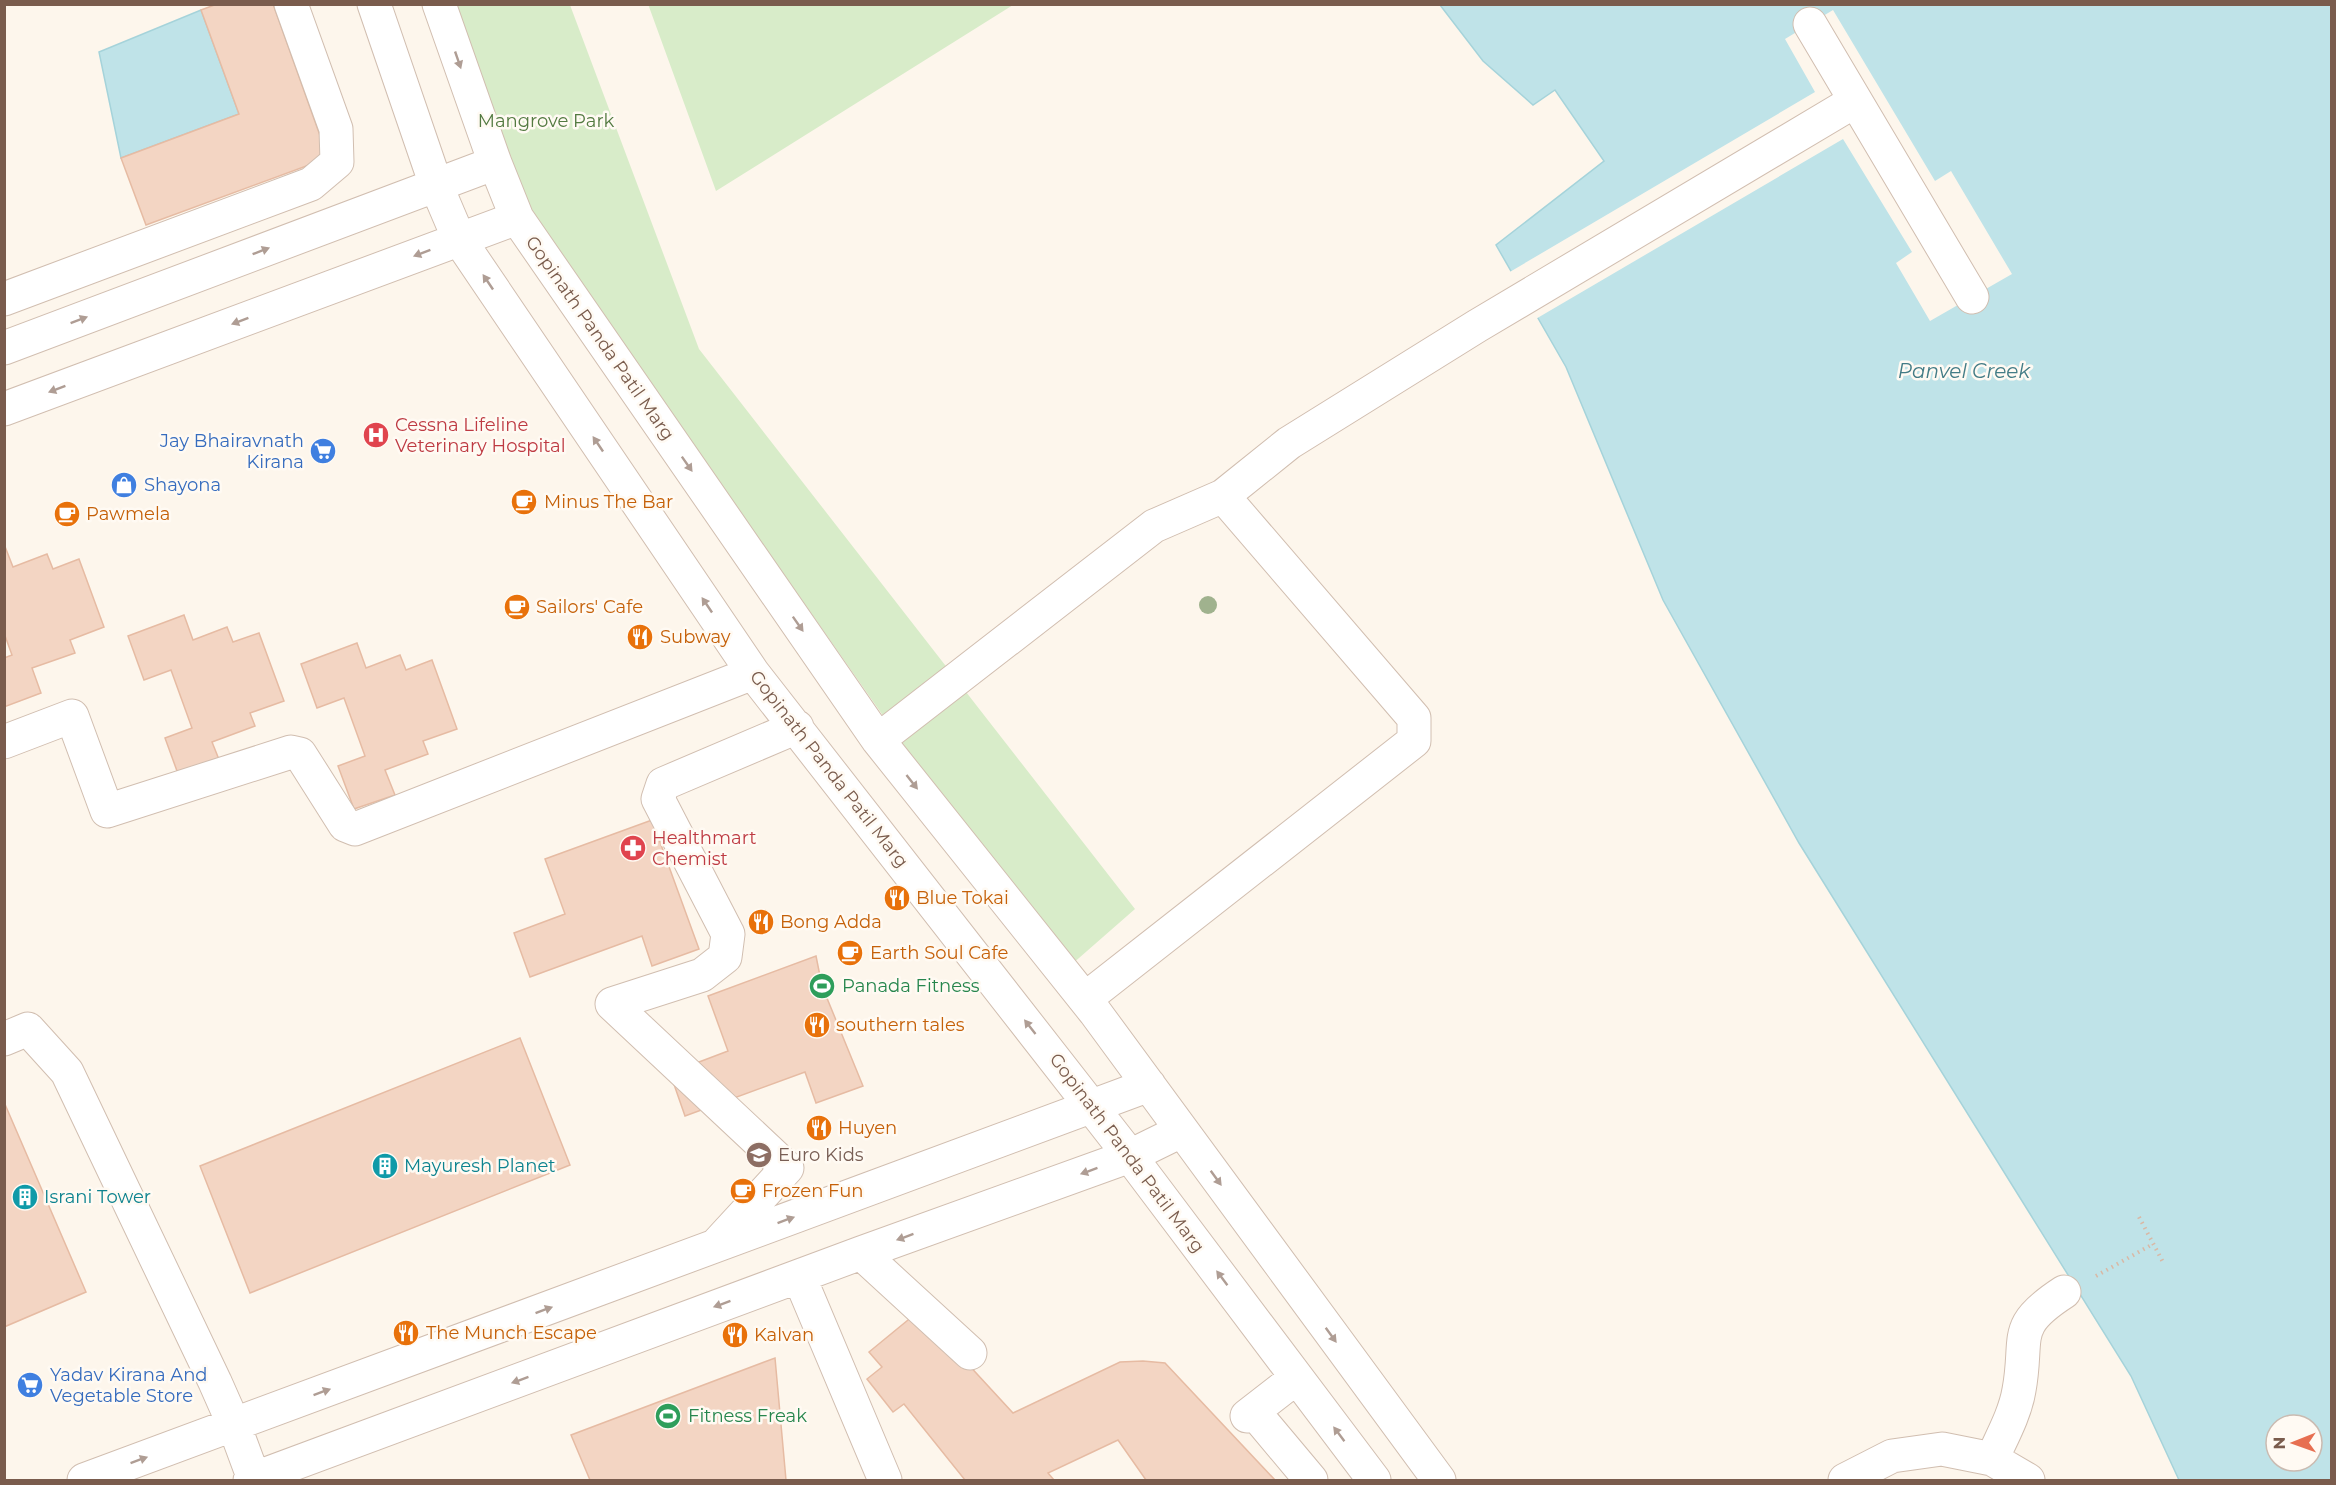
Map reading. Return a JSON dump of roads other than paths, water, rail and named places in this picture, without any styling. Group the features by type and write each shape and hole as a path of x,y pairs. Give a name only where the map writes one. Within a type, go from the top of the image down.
{"street":[{"path":"291,4 336,129 337,162 311,184 8,298 16,344 495,163"},
{"name":"Gopinath Panda Patil Marg","path":"374,4 436,185 459,239 753,673 1130,1156 1374,1480"},
{"name":"Gopinath Panda Patil Marg","path":"439,4 495,163 517,218 878,740 1085,999 1439,1480"},
{"path":"1810,24 1972,297"},
{"path":"878,740 1154,526 1223,496 1289,443 1477,326 1855,101"},
{"path":"4,409 517,218"},
{"path":"1085,999 1414,741 1414,718 1223,496"},
{"path":"4,742 72,716 107,811 291,752 300,754 345,825 355,829 753,673"},
{"path":"715,1247 787,1168 612,1004 702,975 725,957 728,934 658,799 663,784 796,727"},
{"path":"4,1039 28,1029 67,1072 234,1425 252,1480 861,1252 1130,1156 1181,1131"},
{"path":"84,1480 1149,1085"},
{"path":"861,1252 970,1353"},
{"path":"799,1276 885,1480"},
{"path":"1992,1459 2015,1408 2025,1332 2033,1316 2044,1305 2064,1292"},
{"path":"1296,1378 1251,1414 1311,1480"},
{"path":"1845,1480 1892,1456 1942,1449 1992,1459 2028,1480"}],"water":[{"name":"Panvel Creek","path":"1440,5 2331,5 2331,1480 2179,1480 2131,1376 1799,843 1663,600 1566,367 1496,245 1604,161 1555,90 1533,105 1483,61"},
{"path":"201,10 239,114 121,158 99,52"}],"place":[{"name":"Cessna Lifeline Veterinary Hospital","path":"376,435"},
{"name":"Jay Bhairavnath Kirana","path":"323,451"},
{"name":"Shayona","path":"124,485"},
{"name":"Minus The Bar","path":"524,502"},
{"name":"Pawmela","path":"67,514"},
{"name":"Sailors' Cafe","path":"517,607"},
{"name":"Subway","path":"640,637"},
{"name":"Healthmart Chemist","path":"633,848"},
{"name":"Blue Tokai","path":"897,898"},
{"name":"Bong Adda","path":"761,922"},
{"name":"Earth Soul Cafe","path":"850,953"},
{"name":"Panada Fitness","path":"822,986"},
{"name":"southern tales","path":"817,1025"},
{"name":"Huyen","path":"819,1128"},
{"name":"Euro Kids","path":"759,1155"},
{"name":"Mayuresh Planet","path":"385,1166"},
{"name":"Frozen Fun","path":"743,1191"},
{"name":"Israni Tower","path":"25,1197"},
{"name":"The Munch Escape","path":"406,1333"},
{"name":"Kalvan","path":"735,1335"},
{"name":"Yadav Kirana And Vegetable Store","path":"30,1385"},
{"name":"Fitness Freak","path":"668,1416"}],"park label":[{"name":"Mangrove Park","path":"546,121"}]}
